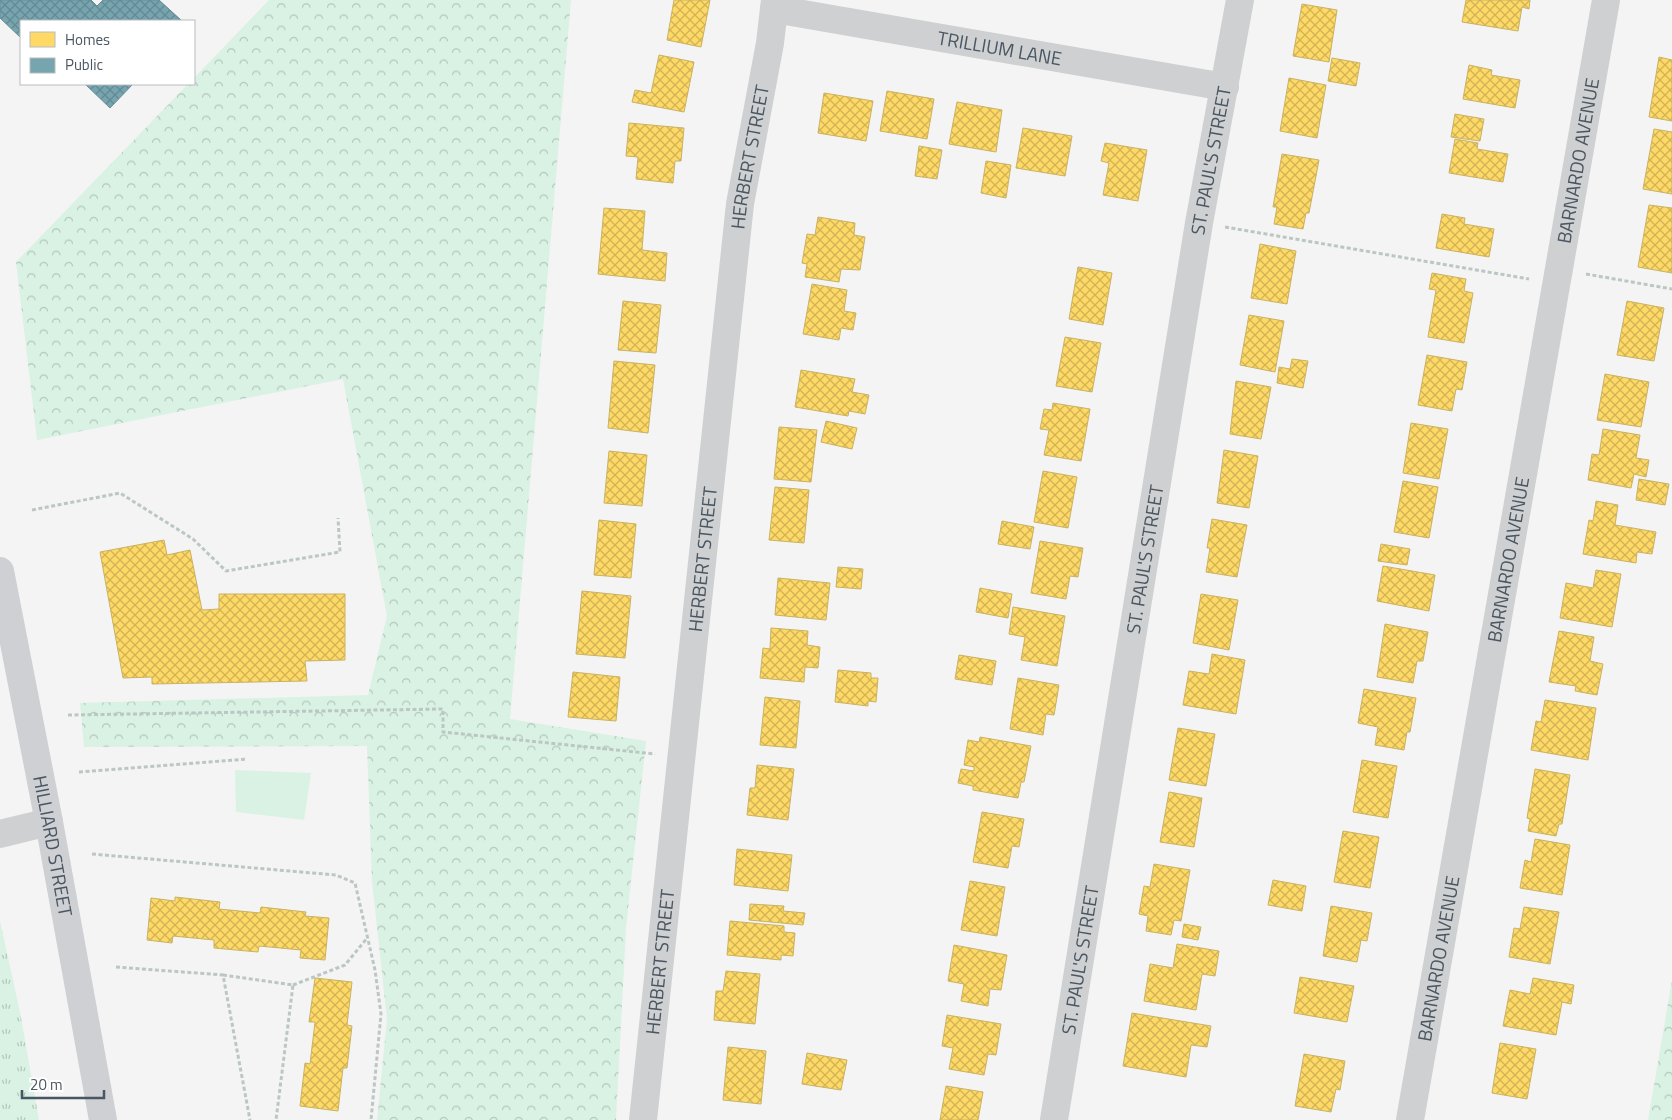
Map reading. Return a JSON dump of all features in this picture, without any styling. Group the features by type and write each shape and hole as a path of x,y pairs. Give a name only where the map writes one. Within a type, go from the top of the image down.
{"street":[{"name":"ST. PAUL'S STREET","path":"1054,1120 1199,223 1240,0"},
{"name":"BARNARDO AVENUE","path":"1410,1120 1606,0"},
{"name":"TRILLIUM LANE","path":"774,4 1225,87"},
{"name":"HERBERT STREET","path":"643,1120 740,204 774,4"},
{"name":"HILLIARD STREET","path":"0,571 49,822 103,1120"},
{"path":"0,834 49,822"}],"path":[{"path":"1199,223 1558,276 1672,289"},
{"path":"32,510 120,493 193,539 226,571 340,552 338,518"},
{"path":"68,714 443,709 443,732 623,751"},
{"path":"79,772 247,759"},
{"path":"92,854 336,875 355,883 375,970 381,1014 371,1120"},
{"path":"116,968 223,976 293,985 345,965 368,937"},
{"path":"223,976 250,1120"},
{"path":"276,1120 293,985"}],"green space":[{"path":"269,0 571,0 510,719 646,741 626,928 616,1120 377,1120 387,1019 372,881 367,746 84,747 80,703 368,695 387,616 343,379 37,440 16,262 187,85 195,85 195,77"},
{"path":"235,770 311,773 304,820 236,812"},
{"path":"0,921 20,1012 39,1120 0,1120"},
{"path":"1672,980 1672,1120 1648,1120"}],"building: Homes":[{"path":"674,0 710,0 701,47 667,40"},
{"path":"1466,0 1530,0 1529,9 1522,7 1518,31 1462,22"},
{"path":"1302,4 1337,10 1329,62 1293,56"},
{"path":"659,55 694,62 684,112 632,102 635,90 651,93"},
{"path":"1659,57 1672,60 1672,121 1649,117"},
{"path":"1332,58 1360,63 1356,86 1328,81"},
{"path":"1469,65 1492,70 1491,75 1520,80 1515,108 1463,99"},
{"path":"1289,78 1326,85 1317,138 1280,131"},
{"path":"887,91 934,99 927,139 880,131"},
{"path":"824,93 873,101 866,141 818,133"},
{"path":"957,102 1002,110 996,152 949,144"},
{"path":"1455,114 1484,119 1480,141 1451,137"},
{"path":"629,123 684,128 681,161 675,161 673,183 636,179 638,157 626,156"},
{"path":"1023,128 1072,136 1065,176 1016,168"},
{"path":"1654,129 1672,132 1672,194 1643,189"},
{"path":"1455,139 1478,143 1477,149 1508,154 1503,182 1449,173"},
{"path":"1105,143 1147,150 1138,201 1103,195 1109,163 1101,161"},
{"path":"919,146 942,150 937,179 915,176"},
{"path":"1282,154 1319,160 1309,213 1306,213 1303,229 1274,224 1277,207 1273,207"},
{"path":"986,161 1011,165 1006,198 981,193"},
{"path":"1649,205 1672,208 1672,273 1638,267"},
{"path":"604,208 645,211 642,250 667,253 665,281 598,274"},
{"path":"1442,214 1465,218 1464,224 1494,229 1489,257 1436,248"},
{"path":"818,217 855,223 854,235 865,237 860,270 841,269 839,282 805,277 807,264 802,263 807,234 815,235"},
{"path":"1260,244 1296,251 1287,304 1251,298"},
{"path":"1078,267 1112,273 1103,325 1069,319"},
{"path":"1432,273 1466,279 1464,291 1473,293 1464,343 1428,337 1436,290 1429,289"},
{"path":"812,284 847,290 844,311 856,313 853,330 841,328 839,340 803,334"},
{"path":"623,301 661,305 656,353 618,350"},
{"path":"1627,301 1664,308 1654,361 1617,355"},
{"path":"1249,315 1284,321 1275,372 1240,365"},
{"path":"1065,337 1101,343 1092,392 1056,386"},
{"path":"1427,355 1467,362 1462,390 1456,389 1452,411 1418,405"},
{"path":"1292,359 1308,361 1303,388 1277,383 1279,367 1290,369"},
{"path":"614,361 655,365 648,433 608,428"},
{"path":"801,370 855,379 852,392 869,395 865,414 849,411 848,416 795,407"},
{"path":"1605,374 1649,382 1641,427 1597,420"},
{"path":"1236,381 1271,387 1261,439 1230,434"},
{"path":"1053,403 1090,409 1081,461 1044,455 1049,430 1040,429 1044,409 1052,410"},
{"path":"826,421 857,428 852,449 821,442"},
{"path":"1411,423 1448,429 1439,479 1403,473"},
{"path":"779,427 817,430 811,482 774,479"},
{"path":"1603,429 1640,435 1636,458 1649,460 1646,477 1634,474 1631,488 1588,480 1592,454 1599,455"},
{"path":"1224,450 1258,456 1249,508 1217,503"},
{"path":"609,451 647,455 642,506 604,503"},
{"path":"1043,471 1077,477 1068,528 1034,522"},
{"path":"1639,479 1669,484 1665,505 1636,500"},
{"path":"1403,481 1438,487 1429,538 1394,532"},
{"path":"775,487 809,490 804,543 769,540"},
{"path":"1596,501 1618,505 1615,525 1656,532 1652,554 1637,552 1636,563 1583,554 1589,520 1593,521"},
{"path":"1212,519 1247,525 1237,577 1206,572 1210,548 1207,548"},
{"path":"599,520 636,524 631,578 594,575"},
{"path":"1002,521 1034,527 1030,549 998,544"},
{"path":"164,540 167,555 190,550 202,610 219,609 219,594 345,594 345,660 305,661 307,681 152,684 152,677 123,678 100,552"},
{"path":"1040,541 1083,548 1078,577 1070,576 1066,599 1031,593"},
{"path":"1381,544 1410,549 1407,565 1378,561"},
{"path":"1383,566 1435,575 1429,611 1377,601"},
{"path":"838,567 863,569 861,589 836,587"},
{"path":"1596,570 1621,574 1612,627 1560,618 1566,583 1593,588"},
{"path":"778,578 830,583 826,620 775,615"},
{"path":"980,588 1012,594 1008,618 976,612"},
{"path":"582,591 631,596 625,658 576,654"},
{"path":"1201,594 1238,600 1229,650 1193,643"},
{"path":"1013,607 1065,616 1057,666 1021,660 1025,637 1009,634"},
{"path":"1385,624 1428,632 1423,661 1417,661 1413,683 1377,677"},
{"path":"771,628 808,631 807,645 820,647 818,668 805,667 804,682 760,678 763,648 770,649"},
{"path":"1559,631 1594,637 1590,661 1603,664 1597,695 1575,691 1576,686 1549,682"},
{"path":"1212,654 1245,660 1236,714 1183,705 1189,671 1209,674"},
{"path":"959,655 996,661 992,685 955,679"},
{"path":"838,670 871,673 871,678 878,678 876,702 868,701 868,706 835,702"},
{"path":"573,672 620,677 616,721 568,717"},
{"path":"1018,678 1059,685 1054,715 1046,714 1043,735 1010,729"},
{"path":"1364,689 1416,698 1410,732 1407,732 1404,750 1375,745 1378,727 1358,723"},
{"path":"765,697 800,701 796,748 760,745"},
{"path":"1545,700 1596,708 1588,760 1531,750 1536,721 1541,722"},
{"path":"1178,728 1215,734 1206,786 1169,780"},
{"path":"980,737 1031,746 1024,782 1021,782 1018,798 973,790 973,786 958,783 961,769 974,771 974,767 964,765 968,740 979,742"},
{"path":"1362,760 1397,766 1388,818 1353,812"},
{"path":"757,765 794,769 788,820 747,815 750,788 755,788"},
{"path":"1535,769 1570,775 1562,824 1559,824 1556,836 1528,831 1530,819 1527,818"},
{"path":"1169,792 1202,798 1194,847 1160,842"},
{"path":"982,812 1024,819 1019,847 1012,846 1008,868 973,862"},
{"path":"1343,831 1379,837 1370,888 1334,882"},
{"path":"1535,839 1570,845 1562,895 1520,888 1525,860 1531,862"},
{"path":"737,849 792,855 788,891 734,885"},
{"path":"1154,864 1190,870 1181,921 1174,920 1171,935 1146,931 1148,916 1139,914 1144,886 1150,887"},
{"path":"1273,880 1306,886 1302,911 1268,905"},
{"path":"970,881 1005,887 997,936 961,930"},
{"path":"175,897 220,902 219,909 260,913 261,907 306,912 305,916 329,918 325,960 300,958 301,950 259,946 258,952 214,948 214,940 173,936 172,943 147,940 151,898 175,901"},
{"path":"750,904 784,906 783,911 805,913 803,925 749,920"},
{"path":"1331,906 1372,913 1367,941 1361,940 1357,962 1323,956"},
{"path":"1524,907 1559,912 1550,964 1509,957 1514,928 1520,929"},
{"path":"730,921 784,926 784,932 795,933 793,956 781,955 781,960 727,955"},
{"path":"1184,924 1201,927 1198,940 1182,937"},
{"path":"1177,944 1219,951 1215,976 1202,974 1196,1010 1144,1001 1150,964 1173,968"},
{"path":"954,945 1007,955 1001,990 990,989 988,1006 961,1001 964,984 948,981"},
{"path":"726,971 760,974 755,1024 714,1020 716,991 723,991"},
{"path":"1300,977 1354,986 1347,1022 1294,1013"},
{"path":"315,978 352,982 347,1025 352,1026 347,1068 343,1068 338,1111 300,1106 305,1063 310,1064 315,1022 309,1022"},
{"path":"1533,978 1574,985 1571,1004 1562,1002 1556,1035 1503,1026 1510,990 1530,994"},
{"path":"1132,1013 1211,1026 1207,1047 1191,1045 1186,1077 1123,1066"},
{"path":"947,1015 1001,1024 996,1055 988,1054 984,1075 949,1069 953,1048 942,1046"},
{"path":"1500,1043 1536,1049 1527,1099 1492,1093"},
{"path":"728,1047 766,1051 761,1104 723,1100"},
{"path":"807,1053 847,1060 841,1090 802,1084"},
{"path":"1304,1054 1345,1061 1340,1090 1336,1089 1331,1112 1295,1106"},
{"path":"946,1086 983,1092 978,1120 940,1120"}],"building: Public":[{"path":"0,0 91,0 97,6 103,0 159,0 181,20 20,20 20,37 0,18"},
{"path":"86,85 132,85 110,108"}]}
